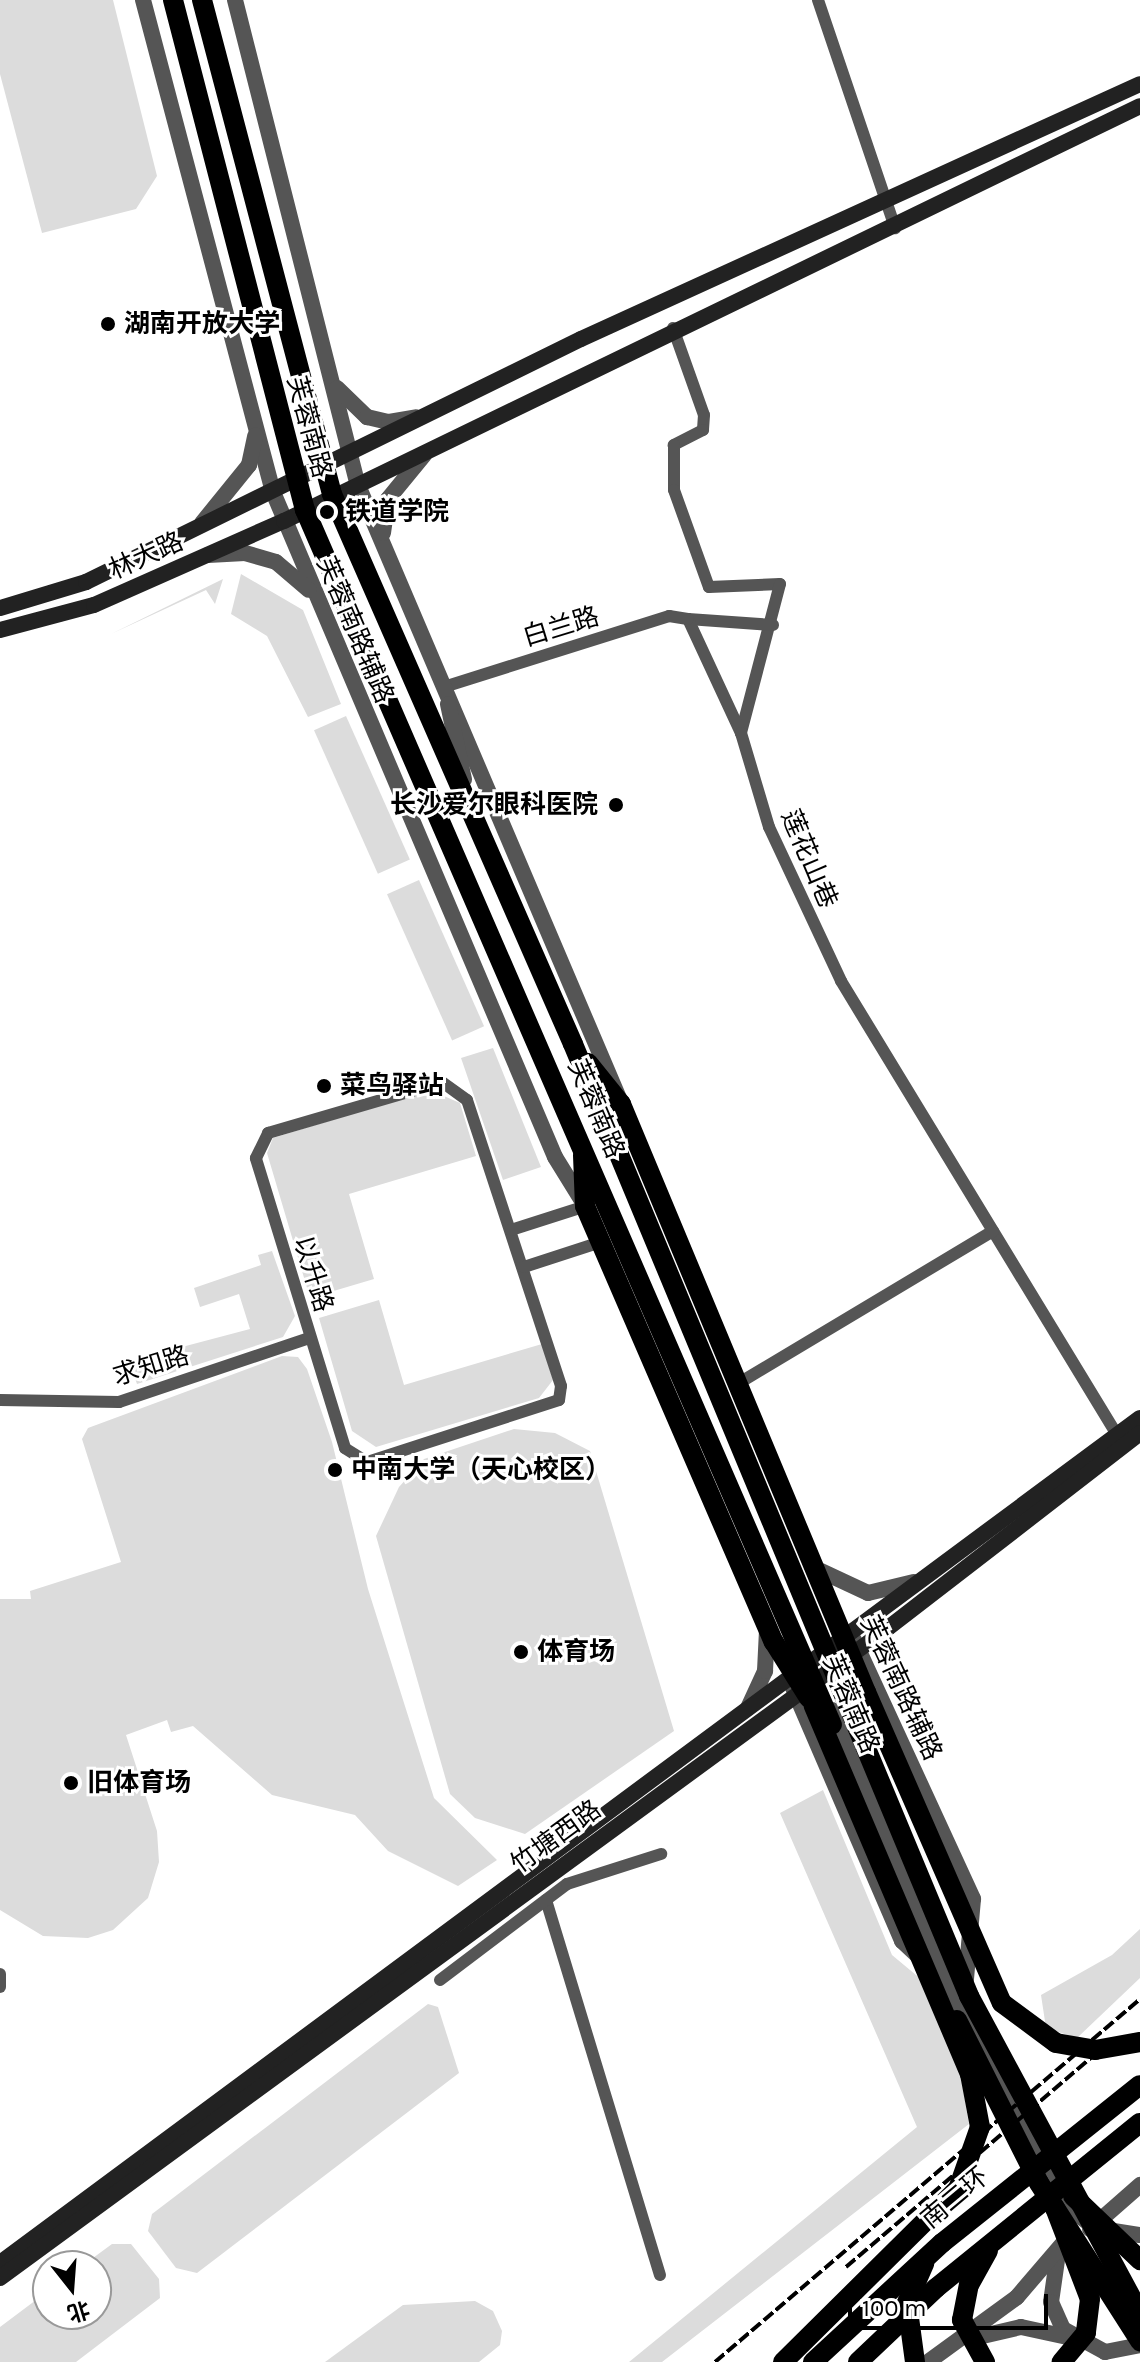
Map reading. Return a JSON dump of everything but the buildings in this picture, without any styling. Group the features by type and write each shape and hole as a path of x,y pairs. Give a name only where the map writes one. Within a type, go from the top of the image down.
{"main road":[{"name":"芙蓉南路","path":"173,0 305,510 657,1311 932,1964 1066,2207"},
{"name":"芙蓉南路","path":"202,0 321,464 332,494 573,1044 963,1982 1066,2207"},
{"path":"0,608 49,597 273,492 348,450 1140,84"},
{"name":"林大路","path":"0,630 94,605 284,521 332,494 430,449 673,328 895,228 1140,106"},
{"path":"573,1044 621,1104 837,1609 866,1692 1002,2003 1056,2043 1095,2050 1140,2042"},
{"path":"582,1143 585,1206 774,1642 801,1688 970,2074 980,2127 958,2189 783,2362"},
{"name":"竹塘西路","path":"0,2278 754,1724 850,1648 919,1580 1140,1418"},
{"name":"竹塘西路","path":"0,2263 748,1708 801,1688 850,1648 888,1628 1140,1433"},
{"name":"南二环","path":"813,2362 942,2243 1140,2085"},
{"path":"858,2362 936,2288 1140,2123"},
{"path":"1098,2156 1140,2139"},
{"path":"1066,2207 1140,2260"},
{"path":"1066,2207 1140,2313"},
{"path":"1066,2207 1140,2343"},
{"path":"1062,2362 1086,2333 1090,2299 1066,2207"},
{"path":"985,2362 968,2341 963,2305 1005,2231"},
{"path":"915,2362 907,2303 942,2243"}],"street":[{"name":"芙蓉南路辅路","path":"143,0 273,492 313,594 555,1157 585,1206"},
{"path":"235,0 357,483 444,678 621,1104"},
{"path":"818,0 888,198 895,228"},
{"path":"673,328 704,415 703,430 674,445 674,490 709,587 780,584 773,625 741,733"},
{"path":"330,374 345,401 367,417 389,422 422,416"},
{"path":"194,530 228,498 249,465 256,434"},
{"path":"387,550 381,522 388,499 430,449"},
{"path":"206,556 245,553 276,562 313,594"},
{"name":"白兰路","path":"444,678 669,616 773,625"},
{"name":"莲花山巷","path":"688,619 741,733 769,827 815,932 1117,1435"},
{"path":"444,678 471,812"},
{"name":"以升路","path":"442,1082 456,1087 467,1100 524,1267 561,1386 548,1409 367,1462 354,1458 309,1338 256,1158 268,1133 442,1082"},
{"path":"511,1230 607,1199"},
{"path":"739,1383 993,1231"},
{"path":"524,1267 623,1235"},
{"name":"求知路","path":"0,1400 119,1402 309,1338"},
{"path":"821,1571 868,1593 919,1580"},
{"path":"748,1708 767,1658 762,1613"},
{"name":"芙蓉南路辅路","path":"850,1648 843,1713 998,2083"},
{"name":"芙蓉南路辅路","path":"850,1648 973,1899 963,1999"},
{"name":"芙蓉南路辅路","path":"801,1688 835,1717 948,1984 1066,2207 1094,2230"},
{"name":"芙蓉南路辅路","path":"801,1688 902,1941 948,1984"},
{"path":"440,1980 567,1884 661,1854"},
{"path":"546,1900 660,2275"},
{"path":"928,2362 1017,2297 1067,2247 1094,2230 1140,2185"},
{"name":"芙蓉南路辅路","path":"1066,2207 1067,2247"},
{"path":"1094,2230 1140,2235"},
{"path":"1067,2247 1052,2273 1051,2302 1080,2343 1102,2362"},
{"path":"940,2362 1005,2328 1080,2343 1105,2352 1140,2343"}],"shaded area":[{"path":"0,0 113,0 157,176 136,209 42,233 0,74"},
{"path":"241,574 303,610 341,704 308,717 267,636 231,614"},
{"path":"223,579 215,604 206,590 111,634"},
{"path":"346,716 410,859 378,874 314,730"},
{"path":"419,880 484,1026 452,1040 387,894"},
{"path":"493,1048 541,1167 503,1180 461,1058"},
{"path":"430,1090 460,1103 476,1156 349,1194 374,1279 310,1298 267,1153 273,1138"},
{"path":"272,1251 295,1316 283,1337 137,1384 129,1361 250,1329 239,1294 200,1307 194,1288 261,1265 258,1255"},
{"path":"379,1300 404,1385 542,1344 553,1380 539,1398 376,1447 352,1431 319,1318"},
{"path":"282,1356 298,1357 307,1369 332,1442 368,1589 434,1798 497,1860 458,1886 388,1851 355,1815 272,1795 193,1726 171,1732 167,1720 126,1735 157,1831 159,1862 148,1898 113,1930 88,1938 43,1936 0,1910 0,1599 31,1599 30,1591 121,1562 82,1439 88,1428"},
{"name":"体育场","path":"514,1429 555,1433 590,1451 674,1731 525,1834 475,1818 450,1794 376,1536 399,1487 424,1459"},
{"path":"823,1790 892,1955 922,1980 959,2066 969,2124 662,2362 629,2362 917,2127 780,1813"},
{"path":"1140,1929 1140,1978 1077,2038 1046,2028 1041,1995 1112,1955"},
{"path":"428,2004 438,2007 459,2073 197,2273 176,2268 148,2231 152,2214"},
{"path":"112,2244 131,2244 159,2279 160,2298 76,2362 0,2362 0,2327 32,2303 32,2330 112,2330 112,2250 104,2250"},
{"path":"475,2301 493,2311 502,2331 500,2345 479,2362 325,2362 403,2305"}],"railway":[{"path":"715,2362 1140,1999"},
{"path":"846,2267 1104,2047"}],"place":[{"name":"湖南开放大学","path":"108,324"},
{"name":"铁道学院","path":"327,512"},
{"name":"长沙爱尔眼科医院","path":"616,805"},
{"name":"菜鸟驿站","path":"324,1086"},
{"name":"中南大学（天心校区）","path":"335,1470"},
{"name":"体育场","path":"521,1652"},
{"name":"旧体育场","path":"71,1783"}]}
